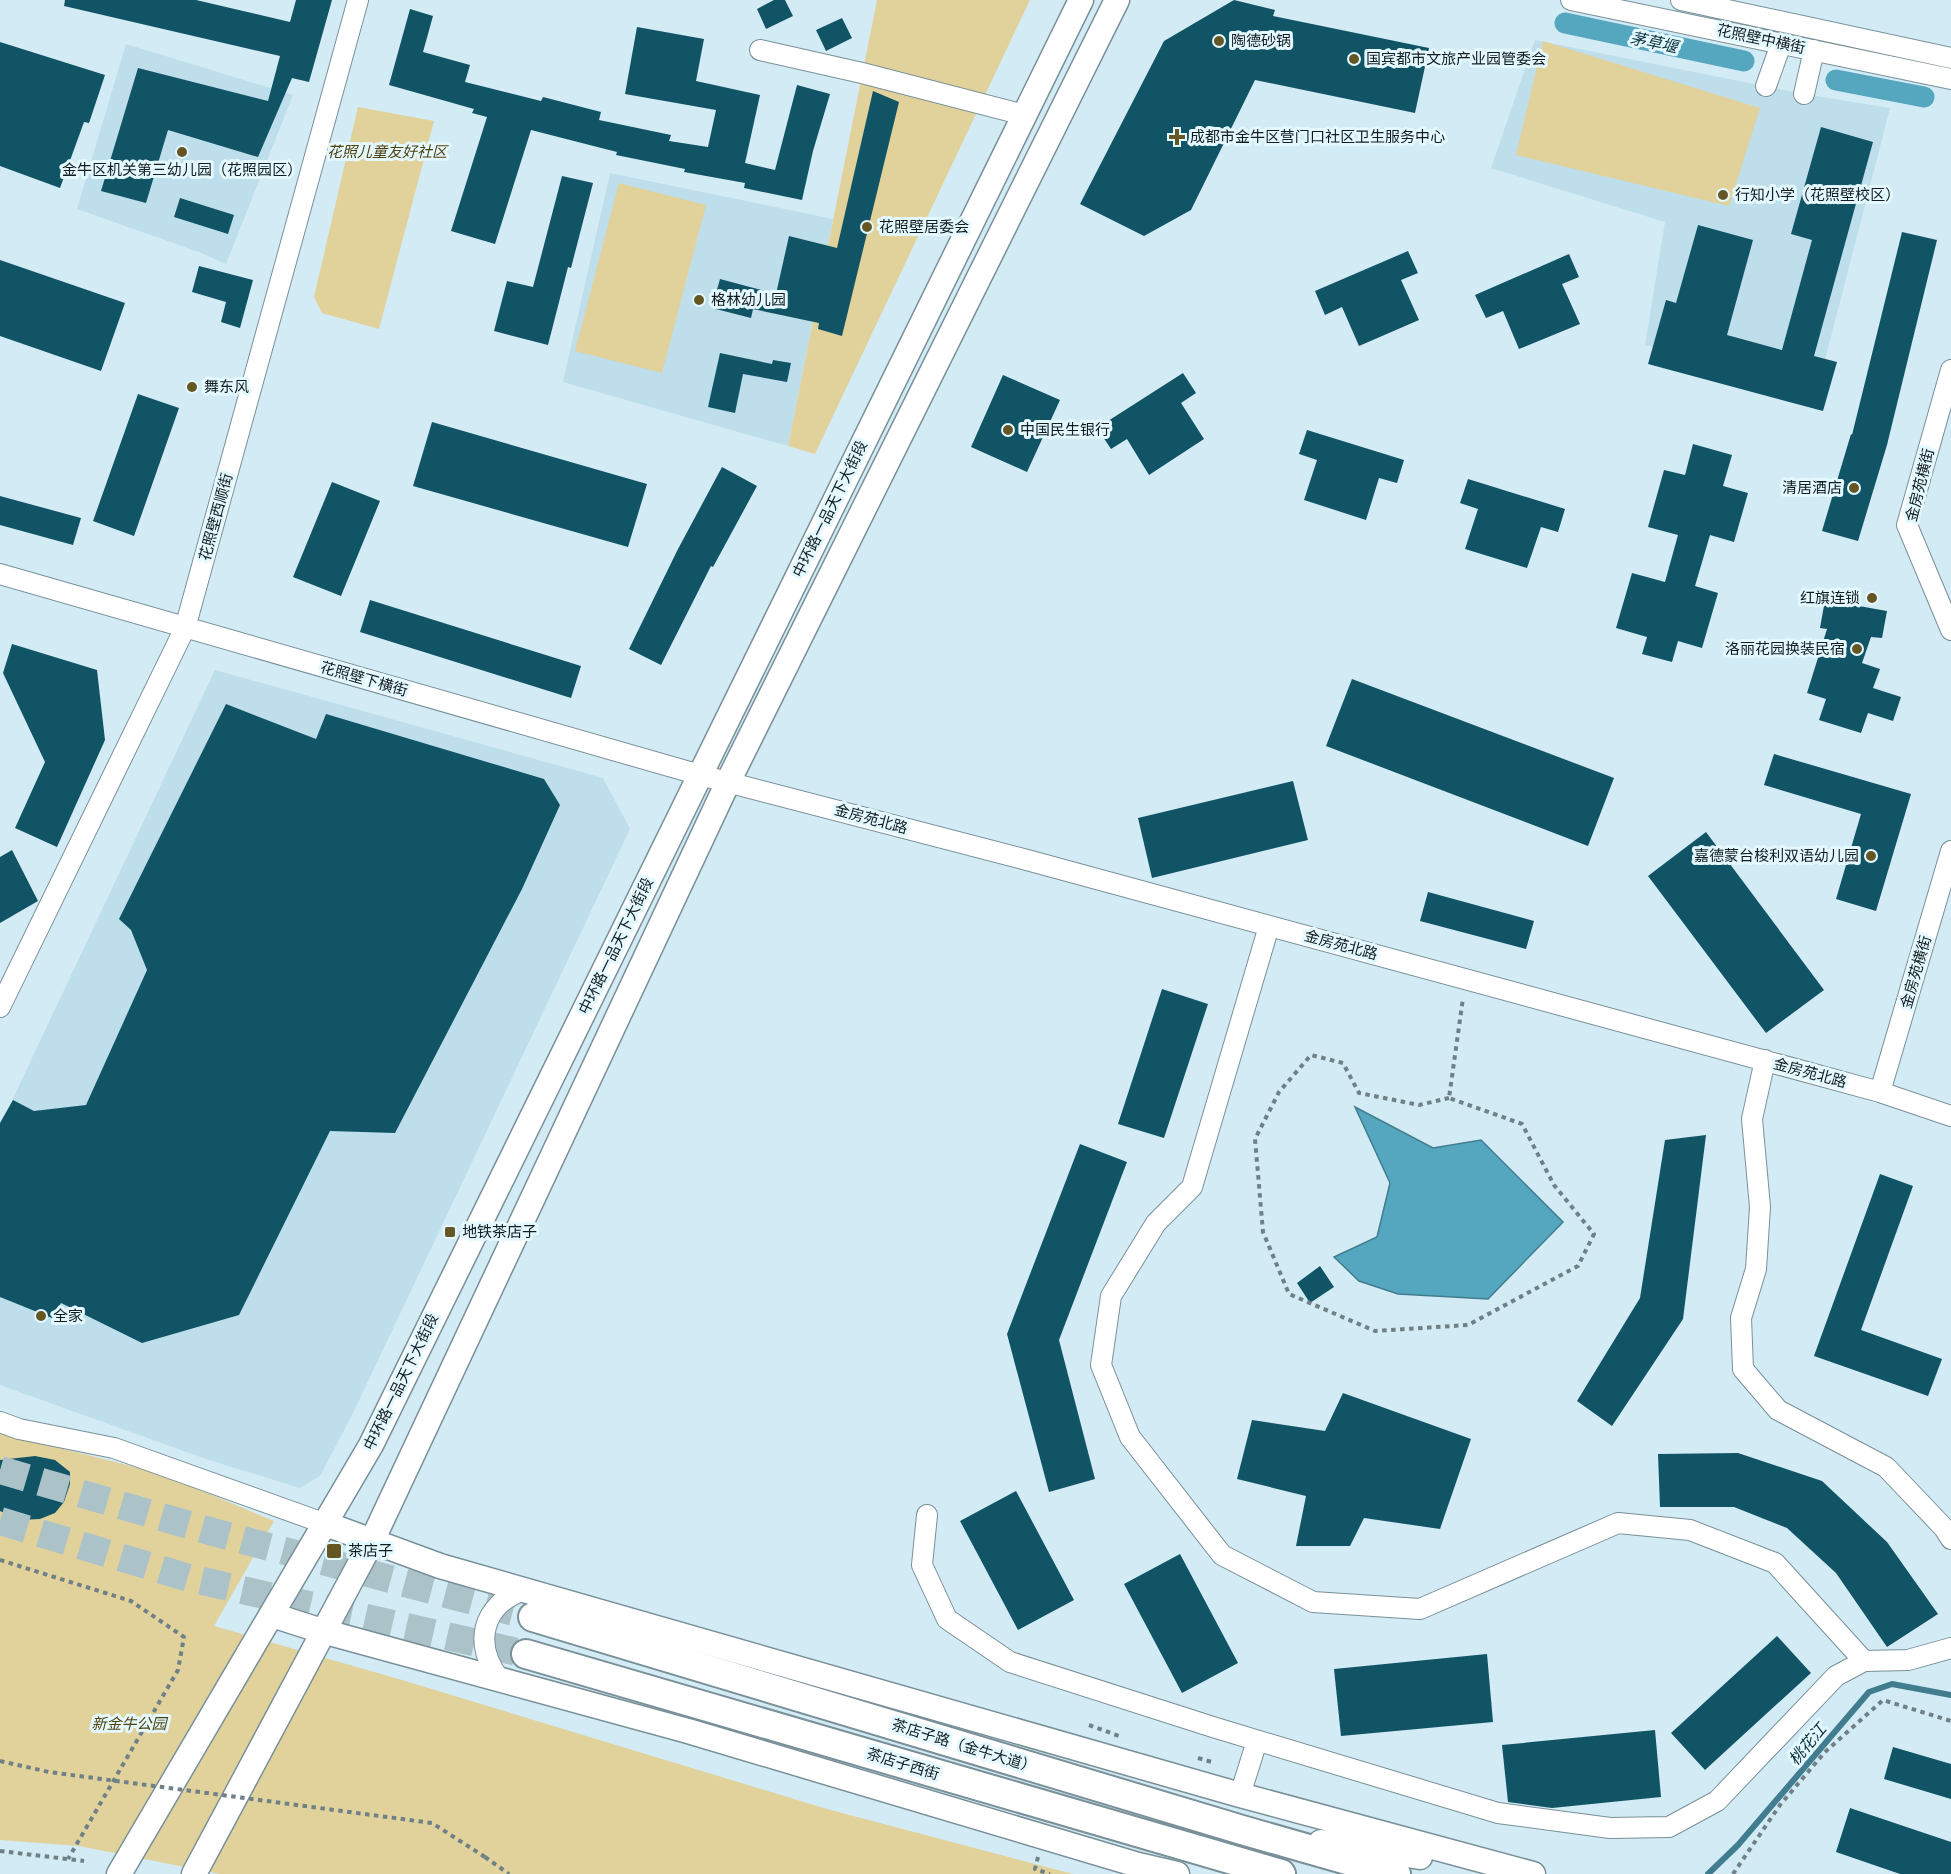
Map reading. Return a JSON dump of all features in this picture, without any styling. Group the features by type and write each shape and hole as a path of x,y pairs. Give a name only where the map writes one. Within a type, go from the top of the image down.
{"highway":[{"name":"茶店子路（金牛大道）","path":"533,1617 1396,1874"},
{"name":"茶店子西街","path":"526,1654 1281,1874"}],"main road":[{"name":"中环路一品天下大街段","path":"119,1874 326,1524 370,1445 1081,0"},
{"name":"中环路一品天下大街段","path":"194,1874 372,1541 728,782 1117,0"},
{"path":"326,1524 440,1566 1240,1795 1531,1874"},
{"path":"272,1615 322,1631 688,1731 1138,1865 1177,1874"},
{"path":"1242,1830 1531,1874"}],"street":[{"name":"花照壁西顺街","path":"0,1007 185,628 358,0"},
{"name":"花照壁中横街","path":"1571,0 1951,79"},
{"name":"花照壁中横街","path":"1681,0 1951,58"},
{"path":"1766,86 1781,44"},
{"path":"760,50 862,73 1024,115"},
{"path":"1804,94 1814,50"},
{"name":"金房苑横街","path":"1951,370 1907,525 1951,630"},
{"name":"花照壁下横街","path":"0,574 728,782"},
{"name":"金房苑北路","path":"728,782 1027,860 1765,1060 1880,1092 1951,1116"},
{"name":"金房苑横街","path":"1880,1092 1951,851"},
{"path":"1269,926 1192,1187 1156,1223 1111,1296 1101,1365 1130,1437 1222,1555 1313,1602 1420,1609 1618,1523 1690,1530 1775,1563 1864,1661"},
{"path":"1765,1060 1752,1119 1760,1207 1756,1269 1741,1318 1743,1369 1778,1410 1886,1467 1944,1528 1951,1539"},
{"path":"0,1422 19,1429 114,1448 326,1524"},
{"path":"927,1515 922,1565 947,1619 1010,1662 1257,1741 1498,1814 1610,1828 1669,1827 1717,1801 1836,1676 1864,1661 1908,1660 1951,1648"},
{"path":"500,1680 492,1670 485,1648 486,1624 500,1602 510,1594 524,1590"},
{"path":"1240,1795 1257,1741"}],"path":[{"path":"1449,1098 1466,979"},
{"path":"1311,1055 1343,1063 1359,1093 1419,1105 1449,1098 1522,1124 1554,1185 1594,1234 1578,1266 1468,1325 1375,1331 1288,1294 1263,1233 1255,1139 1279,1092 1311,1055"},
{"path":"0,1560 131,1601 184,1637 178,1670 68,1859"},
{"path":"1733,1874 1780,1805 1825,1752 1883,1700 1951,1721"},
{"path":"0,1761 60,1773 432,1823 509,1874"},
{"path":"0,1851 84,1861"},
{"path":"1038,1857 1035,1869 1050,1874"}],"shaded area":[{"name":"行知小学（花照壁校区）","path":"1535,40 1804,94 1890,108 1818,387 1645,345 1665,222 1491,168"},
{"name":"金牛区机关第三幼儿园（花照园区）","path":"126,44 293,95 226,264 199,252 77,209"},
{"name":"格林幼儿园","path":"610,173 833,219 788,446 563,382"},
{"path":"215,670 603,778 630,829 352,1415 320,1476 300,1488 206,1459 0,1385 0,1126"}],"green space":[{"path":"877,0 1030,0 815,454 788,446"},
{"path":"1543,41 1760,108 1729,206 1516,155"},
{"name":"花照儿童友好社区","path":"358,107 434,121 379,329 322,313 314,297"},
{"path":"619,183 706,205 662,373 575,351"},
{"name":"新金牛公园","path":"0,1433 159,1473 274,1521 214,1626 402,1680 827,1809 1073,1874 220,1874 79,1846 0,1840"}],"water":[{"path":"1355,1107 1433,1148 1481,1140 1563,1222 1488,1299 1398,1294 1359,1281 1334,1257 1377,1237 1390,1183"}],"building":[{"path":"65,0 196,0 290,22 296,0 332,0 309,82 292,78 258,157 168,130 146,203 101,191 138,68 268,101 280,56 64,6"},
{"path":"774,0 785,0 793,16 766,29 757,9"},
{"path":"1234,0 1275,10 1273,16 1429,48 1415,113 1255,80 1191,210 1144,236 1080,204 1164,41"},
{"path":"410,9 433,16 423,52 470,65 465,82 541,101 543,97 601,112 599,120 671,135 669,141 708,147 716,110 625,94 637,27 704,39 696,81 760,95 745,163 775,170 797,85 830,94 813,151 802,200 744,188 745,183 684,172 685,169 616,155 617,152 531,130 495,244 451,231 487,117 472,113 474,109 389,85"},
{"path":"842,18 852,38 826,51 816,30"},
{"path":"0,42 105,75 89,123 84,122 60,188 0,166"},
{"path":"873,91 899,102 842,336 818,329 819,323 753,309 751,318 712,308 720,279 776,294 789,236 837,248"},
{"path":"1821,127 1873,142 1814,356 1837,362 1823,411 1648,364 1666,300 1676,303 1698,225 1753,240 1727,335 1782,350 1812,240 1791,234"},
{"path":"562,176 593,183 548,345 494,331 507,281 533,287"},
{"path":"180,198 234,215 228,234 174,217"},
{"path":"1902,232 1937,240 1887,445 1858,541 1822,531 1852,435"},
{"path":"1408,251 1418,273 1401,280 1419,320 1359,346 1342,307 1325,315 1315,291"},
{"path":"1569,254 1579,277 1562,284 1580,324 1519,349 1503,311 1486,318 1475,295"},
{"path":"0,260 125,303 101,371 0,336"},
{"path":"199,266 253,280 240,328 221,322 226,302 192,292"},
{"path":"720,353 772,364 773,360 791,363 787,382 743,374 735,413 708,407"},
{"path":"1183,373 1196,393 1181,403 1204,439 1149,475 1127,439 1111,449 1097,428"},
{"path":"1003,375 1060,400 1027,472 971,447"},
{"path":"138,394 179,408 134,536 93,521"},
{"path":"432,422 647,484 628,547 413,486"},
{"path":"1307,430 1404,460 1397,483 1379,478 1366,520 1304,500 1317,460 1299,454"},
{"path":"1693,444 1732,455 1723,486 1748,493 1734,542 1710,535 1695,586 1718,593 1702,648 1678,641 1672,662 1642,654 1647,637 1616,628 1632,573 1665,582 1678,535 1648,527 1664,470 1685,475"},
{"path":"722,467 757,486 713,567 711,566 661,665 629,649 678,549"},
{"path":"1468,479 1565,509 1558,532 1541,527 1527,568 1465,549 1478,509 1460,503"},
{"path":"332,482 380,501 341,596 293,577"},
{"path":"0,496 81,518 73,545 0,525"},
{"path":"370,600 581,666 571,698 360,632"},
{"path":"1825,600 1887,611 1882,638 1871,637 1862,663 1880,669 1873,688 1901,697 1893,721 1868,713 1861,733 1819,720 1826,699 1807,693 1827,629 1820,628"},
{"path":"12,644 97,670 105,740 57,847 15,828 45,762 3,673"},
{"path":"1352,679 1614,778 1588,846 1326,746"},
{"path":"226,704 316,739 326,714 544,779 560,805 522,889 395,1133 330,1131 239,1315 142,1343 61,1303 52,1318 0,1297 0,1123 13,1100 34,1111 86,1105 147,970 131,930 119,919"},
{"name":"嘉德蒙台梭利双语幼儿园","path":"1774,754 1911,794 1876,911 1836,899 1861,814 1764,785"},
{"path":"1293,781 1308,840 1152,878 1138,818"},
{"path":"1706,832 1824,990 1766,1033 1648,876"},
{"path":"12,850 38,901 0,923 0,857"},
{"path":"1428,892 1534,921 1526,949 1420,921"},
{"path":"1162,989 1208,1004 1164,1138 1118,1124"},
{"path":"1706,1135 1683,1319 1612,1426 1577,1401 1640,1298 1665,1140"},
{"path":"1080,1144 1127,1162 1059,1340 1095,1479 1049,1492 1007,1334"},
{"path":"1880,1174 1913,1186 1861,1330 1942,1359 1928,1396 1814,1356"},
{"path":"1320,1266 1334,1287 1310,1303 1297,1283"},
{"path":"1343,1393 1471,1439 1440,1529 1364,1518 1350,1546 1296,1546 1306,1496 1237,1479 1252,1420 1325,1431"},
{"path":"1738,1453 1822,1481 1887,1542 1938,1614 1887,1647 1836,1573 1787,1528 1734,1507 1660,1507 1658,1454"},
{"path":"35,1456 55,1460 70,1472 70,1484 64,1502 55,1513 40,1519 20,1520 0,1511 0,1460"},
{"path":"1016,1491 1074,1600 1018,1630 960,1521"},
{"path":"1180,1554 1238,1663 1182,1693 1124,1584"},
{"path":"1777,1636 1811,1673 1705,1770 1671,1733"},
{"path":"1487,1654 1493,1722 1341,1736 1334,1669"},
{"path":"1655,1730 1661,1797 1552,1808 1508,1802 1502,1745"},
{"path":"1893,1747 1951,1764 1951,1799 1884,1779"},
{"path":"1850,1808 1951,1842 1951,1874 1900,1874 1836,1852"}],"waterway":[{"name":"茅草堰","path":"1565,23 1744,61"},
{"name":"茅草堰","path":"1836,80 1924,97"},
{"name":"桃花江","path":"1708,1874 1738,1845 1869,1692 1892,1684 1951,1695"}],"tunnel":[{"path":"0,1470 213,1532 533,1617"},
{"path":"0,1521 189,1578 526,1654"}],"place":[{"name":"陶德砂锅","path":"1219,41"},
{"name":"国宾都市文旅产业园管委会","path":"1354,59"},
{"name":"成都市金牛区营门口社区卫生服务中心","path":"1177,137"},
{"name":"金牛区机关第三幼儿园（花照园区）","path":"182,152"},
{"name":"行知小学（花照壁校区）","path":"1723,195"},
{"name":"花照壁居委会","path":"867,227"},
{"name":"格林幼儿园","path":"699,300"},
{"name":"舞东风","path":"192,387"},
{"name":"中国民生银行","path":"1008,430"},
{"name":"清居酒店","path":"1854,488"},
{"name":"红旗连锁","path":"1872,598"},
{"name":"洛丽花园换装民宿","path":"1857,649"},
{"name":"嘉德蒙台梭利双语幼儿园","path":"1871,856"},
{"name":"地铁茶店子","path":"450,1232"},
{"name":"全家","path":"41,1316"},
{"name":"茶店子","path":"334,1551"}]}
